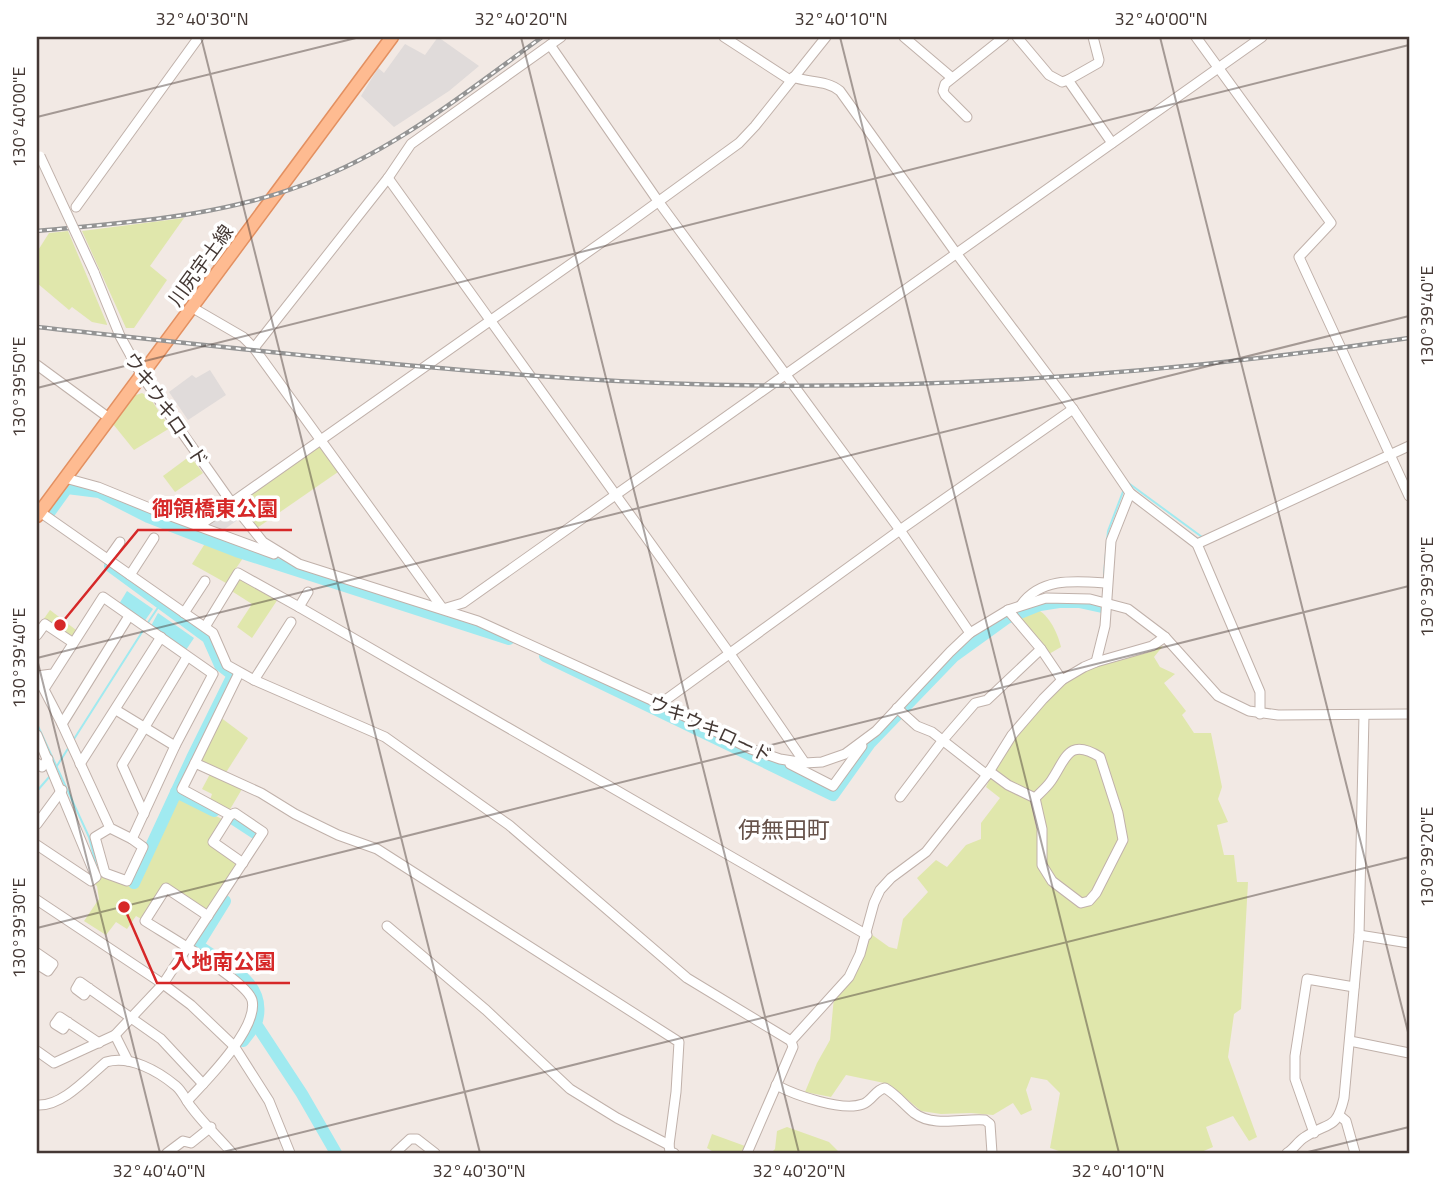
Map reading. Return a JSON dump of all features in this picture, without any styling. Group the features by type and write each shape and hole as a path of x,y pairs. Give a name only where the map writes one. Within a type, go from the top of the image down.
{"main road":[{"name":"川尻宇土線","path":"38,514 392,37"}],"street":[{"path":"76,207 198,37"},
{"path":"254,348 388,178 411,144 561,37"},
{"path":"724,37 791,78 828,84 840,91 1073,410 1130,494 1197,544 1260,692 1260,714"},
{"path":"200,525 739,143 826,37"},
{"path":"904,37 951,77"},
{"path":"967,117 943,91 951,77 1003,37"},
{"path":"1017,37 1049,75 1062,82 1098,63 1100,60 1093,37"},
{"path":"1196,37 1331,223 1299,257 1409,496"},
{"path":"193,308 243,337 254,348 443,609 463,603 1262,37"},
{"path":"550,45 658,201 900,530 971,633"},
{"path":"1068,80 1112,143"},
{"name":"ウキウキロード","path":"38,153 94,272 120,336 142,376 231,502 263,542 299,564 478,621 751,748 780,759 805,763 834,760 865,741 971,633 1008,610 1046,598 1063,597 1107,602 1128,609 1165,637 1218,696 1228,703 1260,714 1409,714"},
{"path":"388,178 730,654 805,763"},
{"path":"37,365 109,418"},
{"path":"660,704 900,530 1073,410"},
{"path":"1197,544 1409,446"},
{"path":"65,478 98,487 299,564"},
{"path":"1096,662 1105,626 1111,541 1130,494"},
{"path":"38,514 108,559 213,633 227,665 239,673 361,725 408,752 509,825 687,978 791,1041 793,1047 747,1153"},
{"path":"130,575 154,538"},
{"path":"108,559 120,542"},
{"path":"205,627 238,573 867,934"},
{"path":"1021,605 1039,587 1075,580 1107,583"},
{"path":"184,613 205,581"},
{"path":"299,607 309,592"},
{"path":"110,828 95,837 105,873 127,881 143,848 132,838 110,828 37,676 52,674 103,597 214,674 175,746 132,838"},
{"path":"1008,610 1041,649 1062,680"},
{"path":"62,724 129,616"},
{"path":"254,680 291,622"},
{"path":"37,635 45,624 72,642"},
{"path":"80,764 161,637"},
{"path":"791,1041 849,977 867,934 880,890 891,878 926,852 988,773 1012,735 1062,680 1096,662 1152,646 1165,637"},
{"path":"900,797 975,703 986,699 1041,649"},
{"path":"144,814 122,765 187,657"},
{"path":"230,815 182,789 239,673"},
{"path":"897,708 917,726 932,732 988,773 1035,798"},
{"path":"116,710 175,746"},
{"path":"1287,1153 1304,1137 1335,1122 1340,1116 1346,1083 1359,935 1364,715"},
{"path":"37,735 96,877 91,881 37,845"},
{"path":"780,759 832,786 865,741"},
{"path":"1087,749 1100,757 1118,813 1123,840 1096,893 1089,901 1081,903 1065,892 1052,881 1042,865 1042,829 1035,798 1051,782 1060,762 1072,750 1087,749"},
{"path":"37,763 42,767 48,759"},
{"path":"195,762 261,793 295,814 338,835 377,849 679,1042 671,1149 570,1089 486,1010 387,926"},
{"path":"37,824 61,790"},
{"path":"39,1056 54,1063 115,1035 163,984 243,863 263,832 235,813 230,815 213,842 243,863"},
{"path":"187,1101 234,1046 250,1017 251,998 235,980 145,921 166,888 208,916"},
{"path":"37,900 163,984 191,1005 234,1046 269,1101 290,1153"},
{"path":"1359,935 1409,943"},
{"path":"1314,1133 1295,1079 1294,1056 1307,979 1354,987"},
{"path":"89,988 161,1039 203,1084"},
{"path":"68,1022 99,1043"},
{"path":"115,1035 128,1061"},
{"path":"1350,1041 1409,1054"},
{"path":"37,1105 44,1105 64,1096 106,1062 128,1061 143,1065 177,1087 232,1153"},
{"path":"776,1085 795,1095 852,1107 866,1103 876,1092 885,1088 916,1114 928,1120 985,1120 990,1124 992,1153"},
{"path":"1340,1116 1346,1121 1355,1153"},
{"path":"167,1153 183,1141 191,1143 211,1127"},
{"path":"395,1153 410,1139 417,1139 435,1153"}],"green space":[{"path":"184,218 150,266 167,280 134,328 126,328 82,231"},
{"path":"68,231 107,325 92,322 72,307 69,310 37,283 37,252 49,233"},
{"path":"142,393 150,398 170,428 134,450 113,424 133,396"},
{"path":"320,446 338,472 257,528 235,502"},
{"path":"190,456 203,473 175,492 163,476"},
{"path":"206,542 243,558 226,583 192,564"},
{"path":"239,576 278,599 252,638 237,627 252,604 230,590"},
{"path":"1032,607 1043,613 1057,635 1061,647 1049,654 1014,612"},
{"path":"50,610 76,630 71,639 43,620"},
{"path":"1163,646 1154,657 1160,667 1175,674 1164,683 1186,711 1182,715 1194,733 1211,733 1222,787 1218,799 1228,822 1217,825 1224,855 1234,855 1237,882 1248,882 1241,1009 1234,1014 1228,1057 1257,1137 1249,1141 1233,1116 1206,1127 1213,1147 1199,1153 1065,1153 1050,1148 1060,1093 1047,1080 1031,1077 1026,1090 1032,1110 1021,1115 1013,1103 993,1115 921,1111 889,1084 846,1075 831,1097 805,1092 830,1040 834,997 857,970 871,934 889,947 897,949 903,919 928,892 917,878 936,860 947,867 966,845 981,839 981,823 1000,798 986,787 1017,733 1045,701 1077,676 1111,659"},
{"path":"220,717 248,738 225,774 198,761"},
{"path":"210,774 242,789 229,811 210,800 212,794 202,789"},
{"path":"178,797 226,821 213,842 243,863 208,916 166,889 145,921 136,916 127,929 116,922 106,935 84,921 99,899 97,886 91,881 105,873 135,885"},
{"path":"787,1127 829,1142 840,1153 771,1153 775,1149 777,1131"},
{"path":"712,1134 745,1146 742,1153 712,1153 707,1148"}],"shaded area":[{"path":"438,37 479,66 449,91 394,127 361,96 378,68 384,73 405,44 425,55"},
{"path":"210,370 226,395 188,420 169,392 192,375 196,378"},
{"path":"231,508 239,519 222,531 209,526 208,523"}],"water":[{"path":"127,591 153,609 144,622 119,604"},
{"path":"158,613 194,638 186,650 151,626"}],"waterway":[{"path":"1127,482 1202,537"},
{"path":"49,513 67,488 99,492 148,517 236,551 509,639"},
{"path":"1104,574 1108,531 1124,489"},
{"path":"110,566 208,638 220,665 233,675 134,883"},
{"path":"545,656 833,795 870,743 953,657 1007,618 1040,605 1059,602 1079,602 1102,607"},
{"path":"147,624 161,603"},
{"path":"74,739 144,629"},
{"path":"37,724 89,837 98,872"},
{"path":"55,769 69,747"},
{"path":"37,791 50,776"},
{"path":"176,792 214,811"},
{"path":"232,818 255,833"},
{"path":"225,901 199,943 200,947 233,969 251,987 257,997 256,1024 302,1094 336,1153"},
{"path":"243,1041 256,1024"}],"railway":[{"path":"37,231 146,220 218,209 254,201 323,177 353,164 409,131 542,37"},
{"path":"37,327 501,373 778,386 884,385 1095,374 1305,353 1409,338"}],"place":[{"name":"御領橋東公園","path":"60,625"},
{"name":"入地南公園","path":"124,907"}],"district":[{"name":"伊無田町","path":"784,829"}]}
